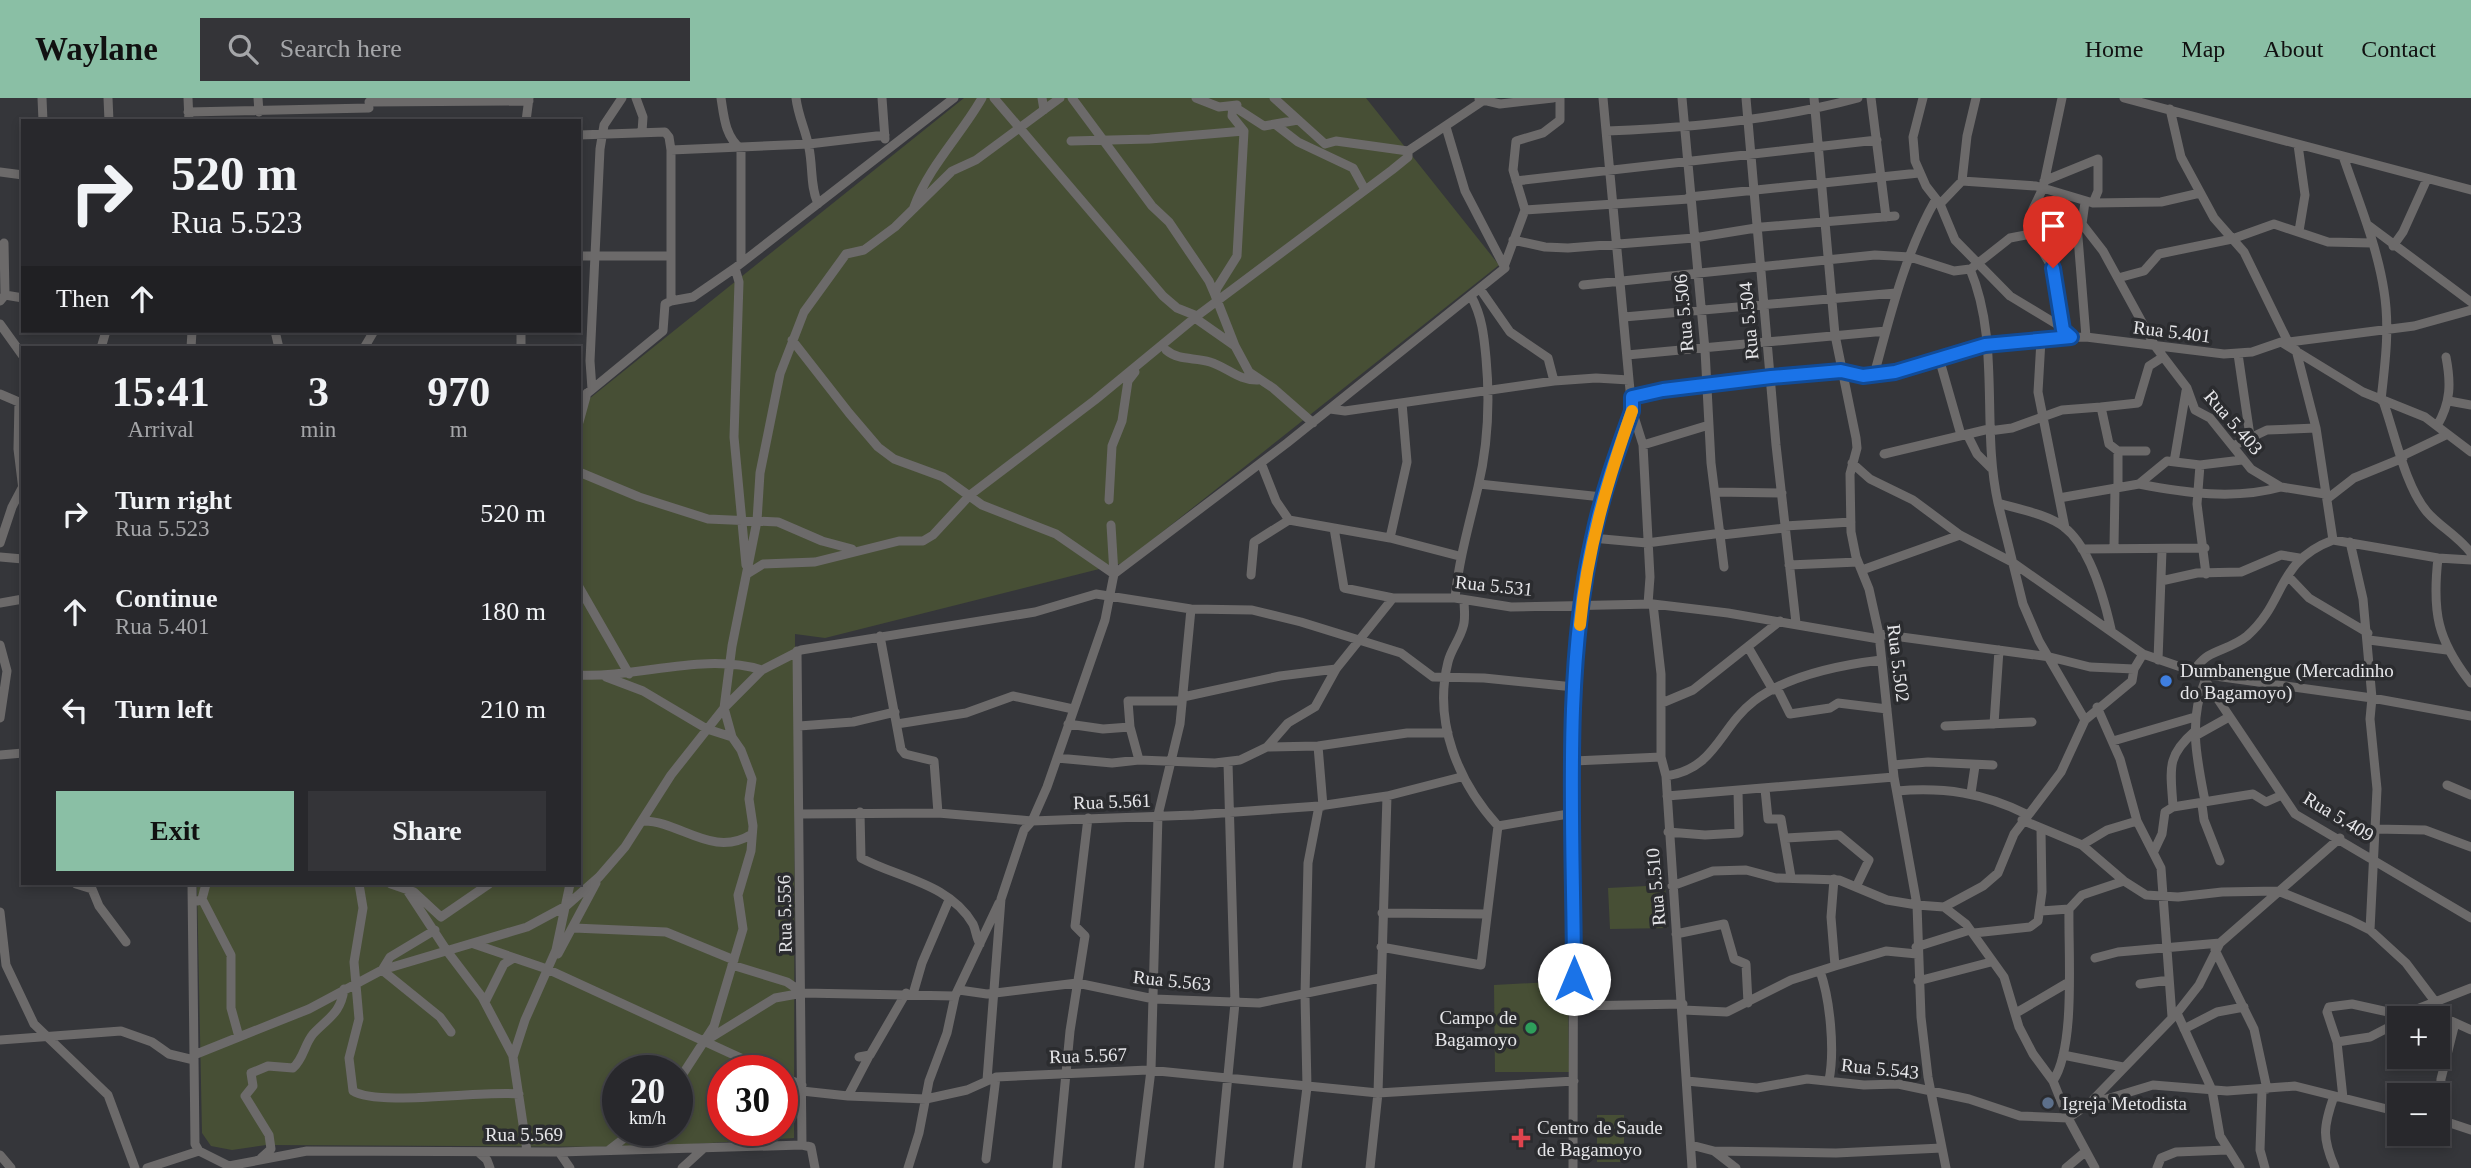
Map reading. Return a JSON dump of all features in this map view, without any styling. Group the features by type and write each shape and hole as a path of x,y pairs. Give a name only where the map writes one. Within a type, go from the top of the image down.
{"street":[{"path":"42,98 43,119"},
{"path":"108,98 109,119"},
{"path":"188,98 188,116 259,112 270,116 369,103 529,100 526,119"},
{"path":"258,98 259,112"},
{"path":"318,98 318,110"},
{"path":"581,414 590,361 600,149 609,113 622,98"},
{"path":"636,98 643,117 642,132"},
{"path":"721,98 726,127 735,144 741,149"},
{"path":"796,98 800,124 809,144 814,195 818,204"},
{"path":"882,98 885,151"},
{"path":"586,394 663,331 665,304 693,297 738,266 954,98"},
{"path":"913,209 922,186 945,156 952,141 982,98"},
{"path":"994,98 1007,117 1020,126 1117,246 1132,258 1163,296 1235,346"},
{"path":"1042,98 1044,110"},
{"path":"693,1060 707,1040 743,929 737,895 751,851 749,799 752,779 741,750 732,737 724,708 757,521 760,472 780,374 792,340 804,312 846,254 864,250 895,227 952,171 976,160 1060,98"},
{"path":"1072,98 1152,206 1169,222 1209,281 1235,346 1249,372 1273,388 1312,423"},
{"path":"1196,98 1219,107 1235,106 1264,126 1298,120"},
{"path":"1274,98 1325,144 1336,141 1408,151 1446,127 1482,99 1500,104 1553,98"},
{"path":"1114,574 1261,463 1503,271 1525,210 1516,181 1513,158 1516,141 1543,133 1560,120 1560,98"},
{"path":"1573,1168 1574,687 1592,538 1602,497 1632,411 1603,98"},
{"name":"Rua 5.506","path":"1682,98 1689,198 1705,350 1709,425 1724,567"},
{"name":"Rua 5.504","path":"1746,98 1796,623"},
{"name":"Rua 5.502","path":"1814,98 1835,335 1856,438 1852,463 1850,522 1879,636 1894,776 1917,905 1918,981 1931,1093 1946,1168"},
{"path":"1606,131 1748,119 1815,110 1858,98"},
{"path":"1513,240 1545,247 1617,244 1694,238 1824,220 1890,216 1871,98"},
{"path":"1923,98 1913,137 1919,173 1938,202 1955,240 1973,267 2018,302 2071,337"},
{"path":"1874,375 1896,293 1910,257 1938,202 1962,181 1967,136 1976,98"},
{"path":"2063,98 2043,185 2033,209 2032,235 2055,274 2063,330"},
{"path":"2124,98 2471,190"},
{"path":"1216,298 1217,288 1237,256 1244,131 1232,116 1235,106"},
{"path":"2170,109 2178,148 2200,193 2222,229 2244,252 2291,346 2316,428 2333,540"},
{"path":"1276,125 1298,142 1353,168 1364,188"},
{"path":"1446,127 1465,191 1505,264"},
{"path":"1071,141 1244,131"},
{"path":"581,135 642,132 668,134 671,150 671,301"},
{"path":"671,150 741,149 885,135"},
{"path":"1516,181 1877,140"},
{"path":"2298,145 2305,195 2299,231"},
{"path":"741,149 734,437 747,574"},
{"path":"747,574 763,564 815,562 899,541 923,541 933,535 968,498 1150,355 1216,298 1299,242 1364,188 1408,157 1408,151"},
{"path":"2343,156 2368,225 2384,289 2387,345 2382,400 2410,482 2427,512 2452,531 2471,553"},
{"path":"2043,185 2098,159 2098,191 2089,202 2080,225 2086,337"},
{"path":"0,173 21,175"},
{"path":"1525,210 1613,206 1919,173"},
{"path":"2393,246 2403,232 2427,179"},
{"path":"1962,181 2043,185 2089,202 2161,202 2200,193"},
{"path":"2118,278 2144,271 2160,254 2232,239 2274,223 2341,244 2372,243"},
{"path":"1583,285 1884,254 1910,257 1944,269 1973,267 2010,238 2080,225"},
{"name":"Rua 5.403","path":"2080,225 2103,251 2155,346 2186,388 2193,408 2210,418 2242,460 2281,487 2326,496"},
{"path":"2368,225 2393,246 2449,282 2471,302"},
{"path":"4,243 2,298 21,298"},
{"path":"581,256 671,256"},
{"path":"1973,267 1985,321 1991,468 2012,562 2023,604 2085,720"},
{"path":"1480,289 1510,332 1548,358 1554,381"},
{"path":"1624,317 1896,293"},
{"path":"1471,296 1479,310 1490,391 1479,484 1459,556 1459,599 1464,627 1453,645 1444,677 1443,710 1461,777 1478,804 1498,826"},
{"name":"Rua 5.401","path":"1632,397 1707,384 1771,377 1841,371 1874,375 1895,372 1985,345 2071,337 2238,354 2278,343 2291,346 2414,326 2471,310"},
{"path":"0,324 21,353"},
{"path":"1627,355 1705,350 1886,331"},
{"path":"792,340 878,447 894,459 943,477 968,498 1056,534 1114,574"},
{"path":"2041,340 2037,380 2065,528"},
{"path":"2291,346 2351,385 2425,417 2471,452"},
{"path":"1166,350 1183,359 1208,361 1234,375 1258,380"},
{"path":"2238,354 2250,436"},
{"path":"1109,500 1112,446 1122,421 1128,381 1146,363 1150,355"},
{"path":"1884,454 1964,435 2012,428 2062,410 2138,402 2149,366 2163,357"},
{"path":"2437,426 2449,401 2450,381 2446,357"},
{"path":"1939,358 1964,435 1991,468"},
{"path":"1330,409 1345,411 1554,381 1597,378 1629,380"},
{"path":"2174,462 2186,388"},
{"path":"0,394 21,402 20,447"},
{"path":"2449,401 2471,405"},
{"path":"1390,538 1406,462 1402,403"},
{"path":"2101,407 2108,441 2118,451 2146,451"},
{"name":"Rua 5.510","path":"1632,411 1643,445 1651,604 1662,703 1661,757 1666,776 1692,1168"},
{"path":"1643,445 1709,425"},
{"path":"2232,446 2250,436 2275,429 2316,428"},
{"path":"2326,496 2354,478 2446,435"},
{"path":"2114,547 2118,451"},
{"path":"2139,484 2167,461 2200,465 2242,460"},
{"path":"1261,463 1276,501 1289,520"},
{"path":"1852,463 1870,479 1913,500 1959,535 2012,562 2143,654 2199,676 2372,698 2469,717"},
{"path":"2200,465 2198,523 2205,548 2206,574"},
{"path":"581,473 639,497 708,519 778,522 822,541 857,551"},
{"path":"1479,484 1602,497"},
{"path":"2059,498 2139,484 2231,495 2281,487"},
{"path":"0,543 12,507 21,492"},
{"path":"1715,492 1782,493"},
{"path":"1998,503 2050,519 2065,528 2082,550 2111,629"},
{"path":"1251,575 1254,542 1289,520 1390,538 1459,556"},
{"path":"1592,538 1647,543 1850,522"},
{"path":"908,1168 957,993 1001,899 1024,830 1032,821 1057,758 1105,620 1114,574 1111,525"},
{"name":"Rua 5.531","path":"1334,528 1344,588 1393,598 1459,599 1511,607 1651,604 2050,657 2090,667 2134,668"},
{"path":"1789,565 1860,566 1959,535"},
{"path":"2220,861 2204,820 2202,805 2205,801 2194,734 2199,676 2206,657 2246,636 2267,611 2299,558 2333,540 2438,558 2471,560"},
{"path":"2350,542 2369,637 2372,698 2370,719 2376,789 2370,930"},
{"path":"2082,550 2114,547 2162,550 2205,548"},
{"path":"2158,660 2162,550"},
{"path":"2161,581 2246,571 2281,555 2299,558"},
{"path":"0,557 21,559"},
{"path":"2438,558 2434,602 2447,650 2471,683"},
{"path":"2288,576 2309,598 2369,637 2447,650"},
{"path":"581,590 629,674"},
{"path":"0,1040 121,1031 152,1042 169,1054 194,1057 309,1009 382,970 527,927 566,906 599,877 644,821 671,775 724,708 762,670 797,651 974,623 1035,611 1087,596 1109,595 1191,609 1252,610 1362,639 1401,653 1429,676 1513,680 1574,687"},
{"path":"1267,747 1288,723 1315,707 1336,669 1393,598"},
{"path":"0,603 21,599"},
{"path":"1139,1168 1151,1070 1157,817 1183,699 1191,609"},
{"path":"1662,703 1693,690 1780,621"},
{"path":"880,636 903,752 935,762 938,813"},
{"path":"0,645 7,671 0,718"},
{"path":"1748,647 1790,715 1830,708 1838,703 1887,709"},
{"path":"1994,724 1999,650"},
{"name":"Rua 5.556","path":"797,651 803,993 802,1145 811,1147 815,1168"},
{"path":"1672,886 1723,869 1758,871 1765,876 1834,879 1857,885 1887,900 1944,907 1983,886 1998,873 2024,817 2061,772 2085,720 2097,707 2132,681 2134,668 2143,654"},
{"path":"1666,776 1682,774 1704,761 1748,706 1775,689 1823,669 1881,660"},
{"path":"581,675 604,676 730,665 762,670"},
{"path":"1139,760 1130,727 1128,701 1183,699 1294,674 1336,669"},
{"path":"604,676 653,696 708,729 732,737"},
{"name":"Rua 5.409","path":"2199,676 2264,764 2295,814 2374,857 2471,918"},
{"path":"897,724 966,713 1013,696 1073,709"},
{"path":"2097,707 2113,741 2137,821 2161,868 2166,897 2169,980 2174,1015 2184,1029 2212,1090 2220,1136 2240,1168"},
{"path":"799,726 853,722 895,712"},
{"path":"2113,741 2195,717"},
{"path":"2173,807 2173,757 2178,746 2194,734 2229,717"},
{"path":"1945,726 2032,722"},
{"path":"1068,724 1103,729 1130,727"},
{"path":"1057,758 1112,763 1139,760 1228,763 1267,747 1318,746 1407,733 1448,733"},
{"path":"1297,1168 1307,1087 1305,995 1308,863 1321,806 1318,746"},
{"path":"0,755 21,753"},
{"path":"1574,761 1661,757"},
{"path":"1893,765 1928,762 1993,765"},
{"path":"1219,1168 1235,1003 1228,763"},
{"path":"1971,793 1975,766"},
{"path":"1667,796 1894,776"},
{"name":"Rua 5.561","path":"800,814 938,813 1032,821 1157,817 1321,806 1387,796 1461,777"},
{"path":"2447,785 2471,795"},
{"path":"1765,789 1768,819 1781,819 1791,877"},
{"path":"1897,791 1945,790 1987,797 2024,817 2041,830 2082,845 2124,881 2146,895 2166,897 2278,891 2370,930 2406,963 2455,1023 2471,1030"},
{"path":"1668,832 1704,835 1739,833 1738,791"},
{"path":"2154,851 2162,834 2165,812 2173,807 2253,794 2266,802 2282,795"},
{"path":"1370,1168 1378,1093 1387,796"},
{"path":"860,812 863,859 910,876 949,900 972,924 980,944"},
{"path":"1498,826 1574,813"},
{"path":"1057,1168 1077,983 1085,934 1075,926 1088,818"},
{"path":"644,821 654,821 691,837 720,842 744,840 752,834"},
{"path":"2082,845 2106,830 2137,821"},
{"path":"1381,947 1481,965 1498,826"},
{"path":"2375,829 2424,830 2471,847"},
{"path":"1574,1006 1683,1007 1719,1013 1748,1003 1791,980 1885,951 1917,950 1972,932 2030,927 2038,921 2041,911 2041,830"},
{"path":"1786,838 1839,835 1868,860 1857,885"},
{"path":"2068,1118 2089,1104 2174,1015 2199,985 2218,947 2340,838"},
{"path":"547,970 574,928 599,877"},
{"path":"1834,879 1830,918 1835,966"},
{"path":"2053,1081 2063,1055 2069,982 2069,909 2082,895 2124,881"},
{"path":"79,885 92,889 99,906 126,942"},
{"path":"192,885 197,901 231,956 231,1008 239,1037"},
{"path":"205,885 197,901 195,1144 199,1151 229,1166 249,1166"},
{"path":"359,885 363,908 355,951 359,1019 349,1058 351,1086 356,1093 407,1097 466,1096 488,1092 519,1094"},
{"path":"405,886 442,917 488,885"},
{"path":"513,1056 524,1020 560,935 570,885"},
{"path":"405,886 485,1003 513,1056 527,1151"},
{"path":"986,1159 993,993 1001,899"},
{"path":"848,1096 863,1058 910,993 949,900"},
{"path":"1944,907 1972,932 2007,983 2033,1054 2053,1081 2068,1118 2095,1168"},
{"path":"2041,911 2069,909"},
{"path":"0,912 6,965 34,1024 108,1095 135,1168"},
{"path":"1382,913 1486,914"},
{"path":"1676,934 1724,924 1734,959 1746,964 1748,1003"},
{"path":"574,928 666,932 733,963 787,982 803,993"},
{"path":"382,970 390,957 435,930"},
{"path":"474,944 547,970 737,1055"},
{"path":"2095,958 2118,952 2168,947 2218,947"},
{"path":"2218,947 2244,1007 2262,1059 2264,1090 2260,1150 2265,1168"},
{"path":"485,1003 504,964 514,958"},
{"path":"1918,981 1991,962"},
{"path":"382,970 420,999 440,1017 451,1032"},
{"path":"1820,971 1828,991 1832,1061 1829,1080"},
{"name":"Rua 5.563","path":"803,993 993,993 1077,983 1154,999 1235,1003 1305,995 1380,978"},
{"path":"2140,984 2169,980"},
{"path":"2016,1013 2069,982"},
{"path":"2430,1006 2471,988"},
{"path":"259,1159 271,1149 269,1135 245,1096 253,1086 251,1073 268,1066 293,1068 301,1060 312,1036 339,1009 344,989"},
{"path":"707,1040 775,998 803,993"},
{"path":"2335,1168 2327,1154 2324,1128 2339,1097 2337,1042 2327,1012 2329,1007 2352,1004 2387,1014"},
{"path":"2184,1029 2217,1012 2244,1007"},
{"path":"2441,1083 2455,1023"},
{"path":"2337,1042 2370,1037 2387,1028"},
{"path":"2063,1055 2123,1067"},
{"name":"Rua 5.567","path":"798,1086 848,1096 926,1099 967,1090 991,1078 1151,1070 1378,1093 1574,1081"},
{"name":"Rua 5.543","path":"1687,1082 1757,1088 1799,1080 1829,1080 1864,1085 1898,1084 1969,1099 2020,1116 2068,1118"},
{"path":"2089,1104 2153,1085 2212,1090 2264,1090 2295,1086 2387,1109"},
{"path":"2450,1123 2471,1130"},
{"name":"Rua 5.569","path":"249,1166 259,1159 307,1151 559,1152 802,1145"},
{"path":"1691,1145 1714,1151 1855,1153 1942,1148"},
{"path":"610,1150 615,1146"},
{"path":"682,1168 704,1148"},
{"path":"2157,1168 2161,1158 2176,1152 2227,1150"},
{"path":"147,1168 199,1151"},
{"path":"1714,1151 1736,1168"},
{"path":"478,1152 487,1160 490,1168"},
{"path":"559,1152 570,1168"},
{"path":"2066,1168 2085,1152"},
{"path":"0,1155 11,1168"}],"green space":[{"path":"964,98 1366,98 1499,265 1123,563 825,638 795,634 794,1055 707,1055 707,1143 693,1144 693,1055 602,1055 602,1146 661,1146 644,1147 266,1145 232,1150 211,1146 202,1133 197,885 581,885 581,405"},
{"path":"1665,885 1668,928 1610,929 1608,888"},
{"name":"Campo de Bagamoyo","path":"1568,981 1569,1072 1495,1072 1494,985"},
{"path":"1597,1115 1624,1115 1624,1162 1597,1162"}],"slow traffic":[{"path":"1580,625 1592,538 1602,497 1632,411"}],"place":[{"name":"Dumbanengue (Mercadinho do Bagamoyo)","path":"2166,681"},
{"name":"Campo de Bagamoyo","path":"1531,1028"},
{"name":"Igreja Metodista","path":"2048,1103"},
{"name":"Centro de Saude de Bagamoyo","path":"1521,1138"}],"route":[{"path":"1574,979 1574,687 1582,604 1592,538 1602,497 1632,411 1632,397 1663,390 1771,377 1841,371 1863,376 1874,375 1895,372 1985,345 2071,337 2063,330 2053,268"}]}
